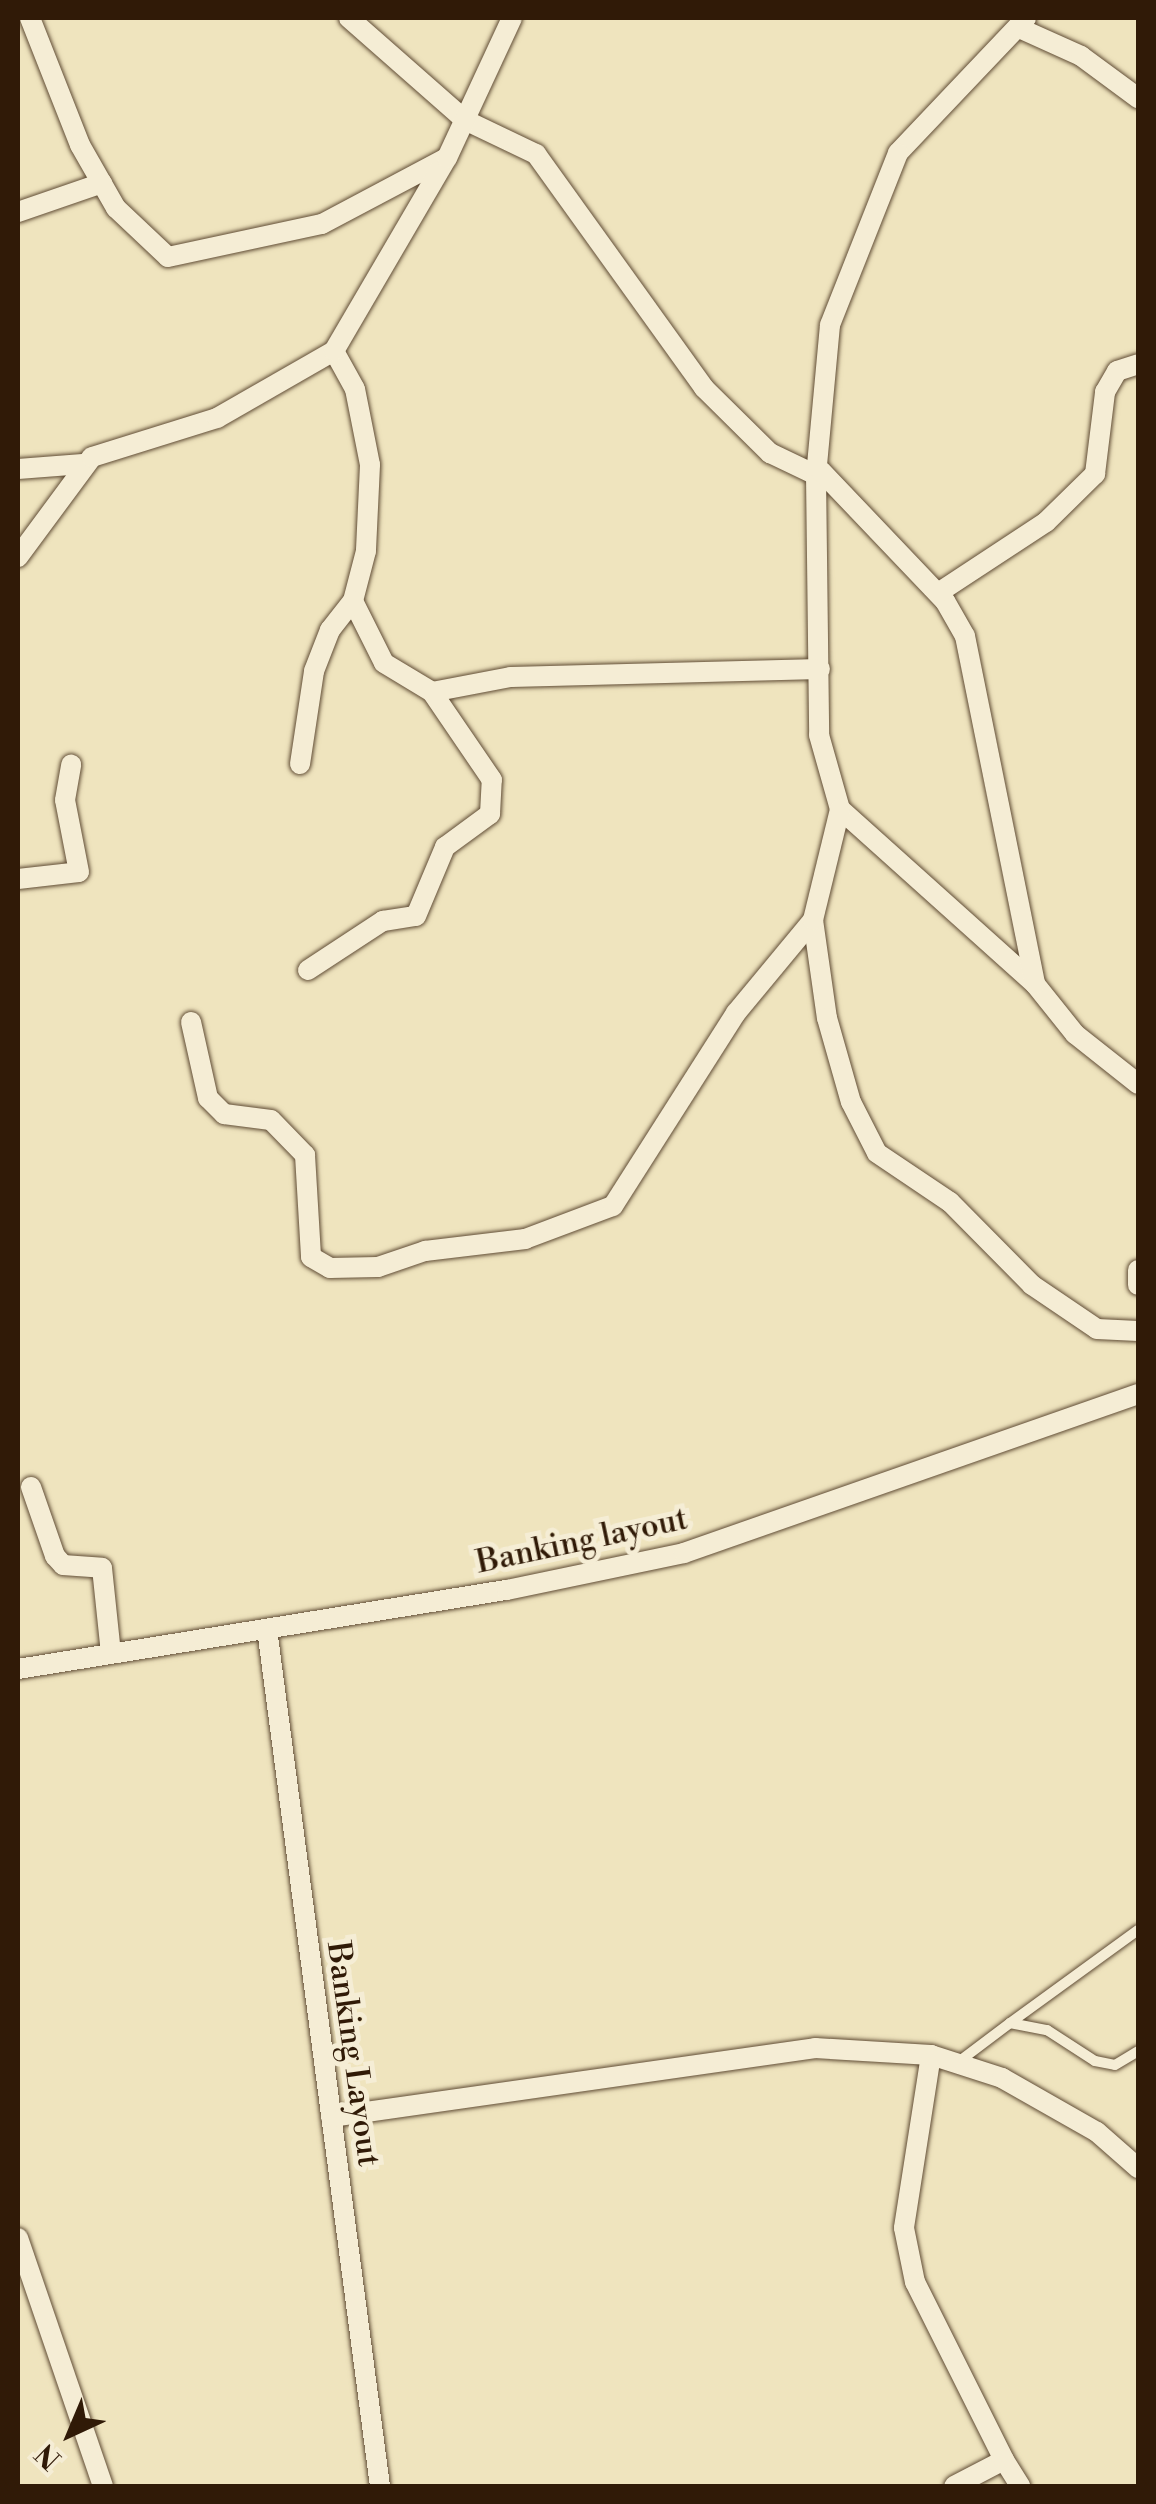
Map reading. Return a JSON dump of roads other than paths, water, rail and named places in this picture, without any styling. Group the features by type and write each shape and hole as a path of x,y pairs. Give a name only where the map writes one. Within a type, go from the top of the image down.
{"street":[{"path":"30,18 116,208 168,257 322,224 447,158"},
{"path":"349,18 465,120 536,154 704,388 770,453 819,473 938,594 965,636 1034,984"},
{"path":"18,469 82,464 218,418 334,351 447,158 512,18"},
{"path":"1138,98 1081,56 1023,23 912,133 890,172 830,325 819,473 824,764 840,809 1034,984 1075,1034 1138,1084"},
{"path":"18,212 102,183"},
{"path":"300,764 314,671 330,630 353,602 366,551 370,464 355,389 334,351"},
{"path":"938,594 1046,522 1096,474 1105,392 1117,371 1138,364"},
{"path":"18,557 82,464"},
{"path":"308,970 383,921 416,916 445,847 490,814 492,780 432,692 384,663 353,602"},
{"path":"432,692 511,677 820,669"},
{"path":"18,879 78,872 64,800 71,765"},
{"path":"840,809 812,920 832,1035 851,1102 877,1153 950,1202 1032,1285 1097,1329 1138,1331"},
{"path":"191,1022 208,1098 224,1114 270,1120 305,1155 311,1258 330,1268 378,1267 425,1252 525,1240 613,1206 736,1013 812,920"},
{"path":"1138,1270 1138,1284"},
{"name":"Banking layout","path":"18,1669 267,1630 684,1553 1138,1394"},
{"path":"31,1487 54,1556 62,1565 102,1568 111,1654"},
{"name":"Banking Layout","path":"267,1630 380,2486"},
{"path":"331,2117 815,2048 931,2055 1002,2078 1065,2114 1138,2168"},
{"path":"931,2055 904,2228 915,2282 1020,2486"},
{"path":"18,2238 103,2486"},
{"path":"954,2486 1004,2460"}],"lane":[{"path":"956,2064 1138,1930"},
{"path":"1010,2023 1047,2030 1096,2061 1115,2065 1138,2051"}]}
